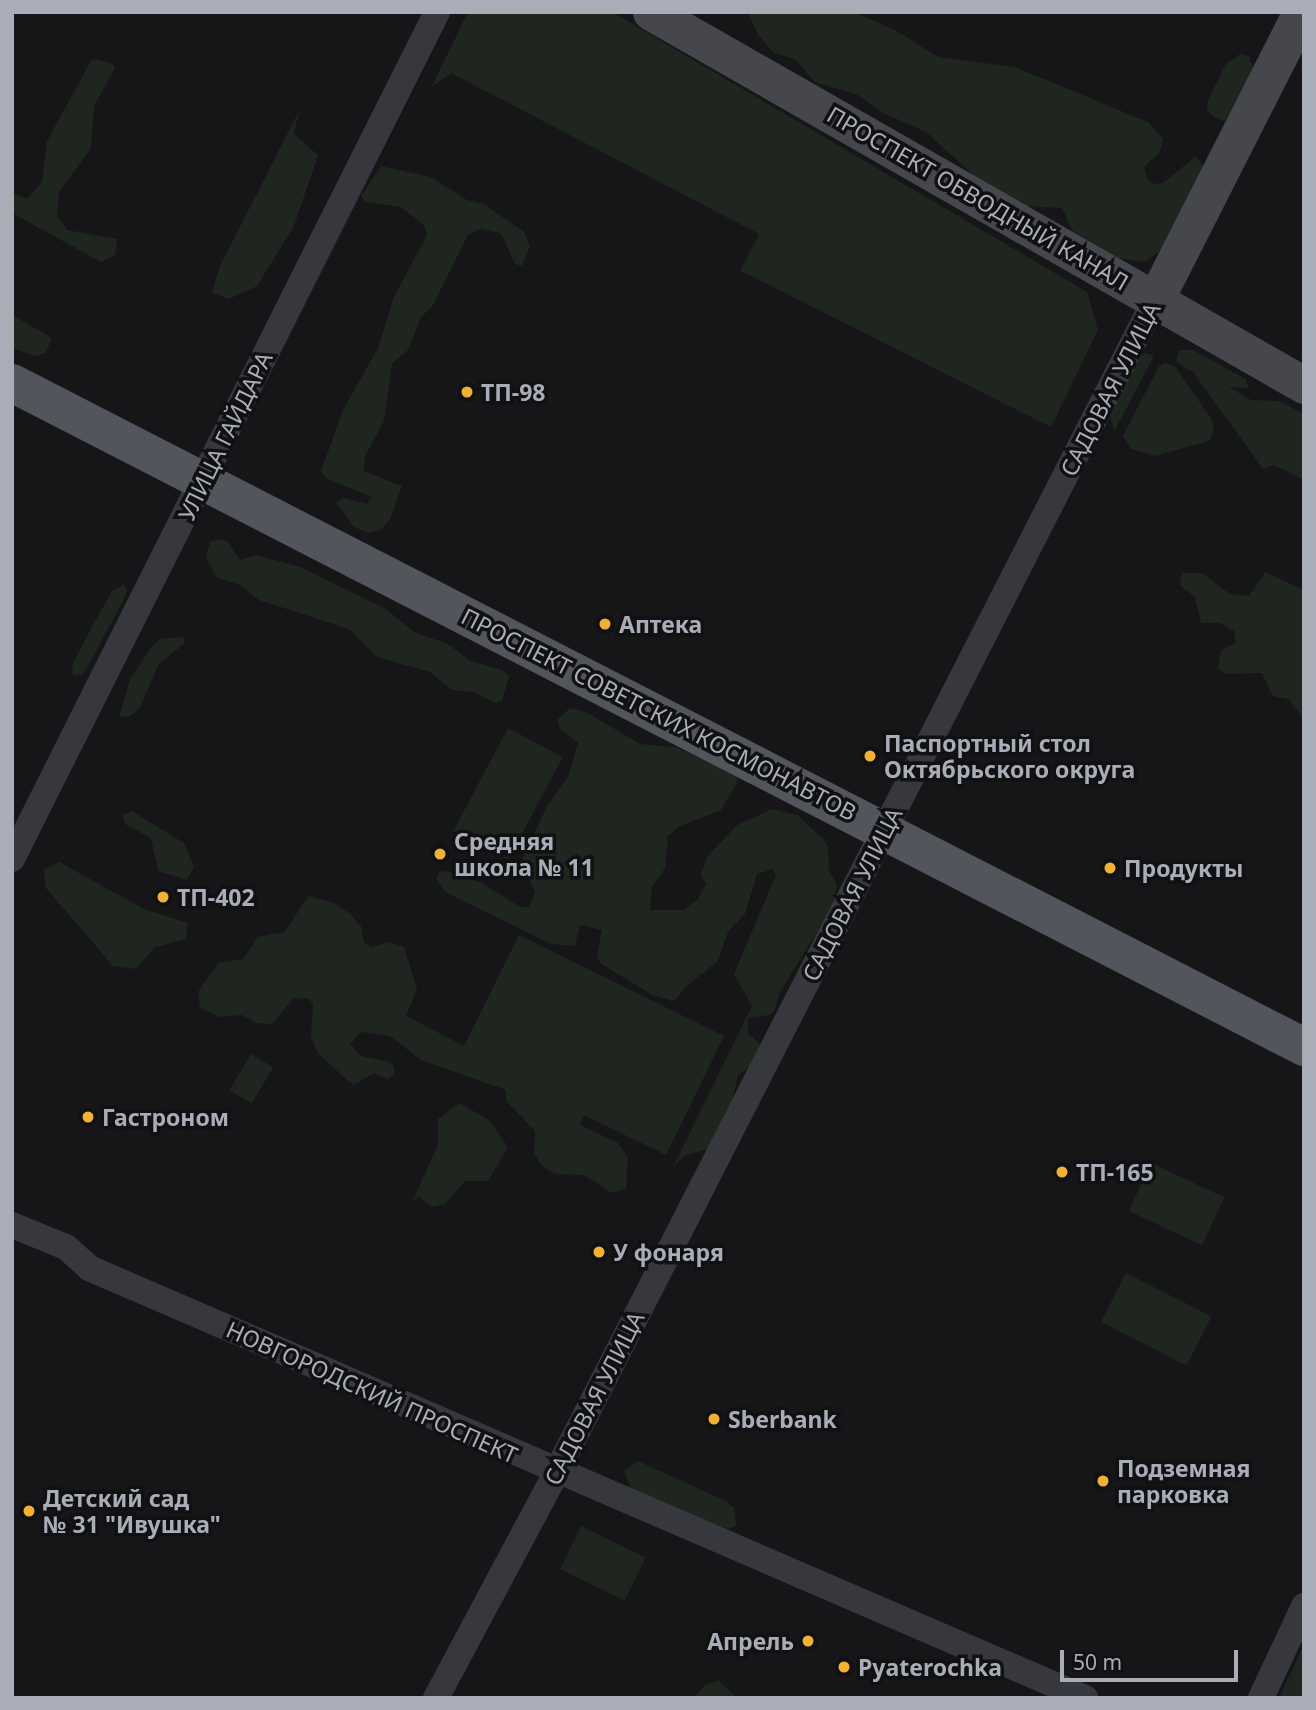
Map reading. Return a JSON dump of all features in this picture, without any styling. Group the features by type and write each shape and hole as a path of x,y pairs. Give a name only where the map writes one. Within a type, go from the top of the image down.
{"main road":[{"name":"ПРОСПЕКТ ОБВОДНЫЙ КАНАЛ","path":"651,12 1304,385"},
{"name":"САДОВАЯ УЛИЦА","path":"1156,300 1301,12"},
{"name":"ПРОСПЕКТ СОВЕТСКИХ КОСМОНАВТОВ","path":"12,383 203,478 1304,1047"}],"street":[{"name":"УЛИЦА ГАЙДАРА","path":"12,859 437,12"},
{"name":"САДОВАЯ УЛИЦА","path":"436,1698 556,1473 1156,300"},
{"name":"НОВГОРОДСКИЙ ПРОСПЕКТ","path":"12,1225 66,1247 89,1268 556,1473 1085,1698"},
{"path":"1261,1698 1304,1606"}],"shaded area":[{"path":"468,12 612,12 1087,292 1098,330 1051,427 741,271 731,289 759,234 451,73 431,88"},
{"path":"854,12 897,31 938,57 1015,67 1148,122 1163,139 1160,152 1144,167 1148,180 1155,184 1163,183 1196,156 1205,168 1159,252 1144,262 1116,258 1072,230 1062,208 1024,206 980,181 926,132 881,112 858,95 815,82 795,59 774,53 758,35 749,14"},
{"path":"1240,54 1249,56 1253,68 1225,121 1217,119 1207,111 1208,101 1225,65"},
{"path":"92,59 112,63 115,68 94,106 91,148 59,192 57,215 67,230 117,239 115,255 101,262 12,213 12,192 27,199 42,182 47,141"},
{"path":"299,111 294,134 318,155 294,226 257,286 229,299 212,293 220,266"},
{"path":"381,166 431,177 467,200 484,204 524,232 530,246 522,266 515,264 501,233 480,229 468,235 432,307 421,317 408,350 392,363 384,421 365,456 364,471 402,486 390,519 381,530 368,533 354,527 336,502 344,498 367,504 372,497 326,478 321,471 343,410 378,348 394,297 427,235 424,225 401,207 366,202 361,196"},
{"path":"12,315 52,338 46,353 35,356 12,348"},
{"path":"1179,350 1193,350 1246,379 1248,388 1229,387 1251,400 1279,401 1304,414 1304,480 1274,465 1263,469 1193,372 1176,362"},
{"path":"1146,353 1154,356 1114,432 1109,413 1139,356"},
{"path":"1165,363 1175,366 1212,420 1214,431 1209,441 1155,456 1132,449 1123,436 1159,366"},
{"path":"219,539 227,541 240,560 257,555 300,567 386,609 414,632 448,644 470,661 502,670 509,676 502,701 495,703 474,692 452,690 430,672 377,657 349,629 259,600 240,585 217,578 206,558 210,542"},
{"path":"1265,572 1304,590 1304,719 1288,699 1273,696 1262,673 1226,674 1218,668 1221,651 1236,642 1234,631 1220,623 1201,623 1195,597 1180,585 1182,573 1202,573 1230,594 1249,596"},
{"path":"123,585 127,589 124,599 92,659 83,674 73,676 72,665 94,623 112,591"},
{"path":"185,638 184,644 159,664 139,709 130,716 119,717 130,680 151,647 160,639"},
{"path":"570,708 586,712 640,744 675,747 737,775 737,783 721,810 680,826 668,836 665,868 652,887 650,910 683,910 698,899 706,884 701,875 707,857 737,825 772,809 797,815 823,839 828,847 829,871 837,885 831,909 779,994 775,1009 770,1015 748,1018 748,1033 761,1045 751,1066 738,1075 733,1097 708,1149 684,1156 673,1167 752,1006 734,974 776,875 773,869 757,874 745,914 728,932 718,961 684,988 675,1001 654,996 600,963 597,955 602,930 580,925 575,946 551,944 445,892 436,879 440,871 449,872 482,883 520,907 529,907 535,892 521,862 547,806 568,777 578,743 560,729 557,720"},
{"path":"508,728 563,757 508,860 454,830"},
{"path":"132,811 184,843 194,867 187,880 158,871 151,838 125,824 123,815"},
{"path":"59,862 144,909 188,923 186,939 155,947 136,969 113,966 45,887 44,870"},
{"path":"308,896 334,903 349,913 361,926 364,943 371,947 389,942 404,947 417,989 406,1016 464,1046 519,935 724,1036 666,1155 584,1115 580,1125 618,1143 628,1158 626,1189 612,1193 584,1175 555,1174 542,1166 534,1154 535,1131 506,1101 506,1090 421,1060 390,1036 361,1032 350,1044 361,1056 387,1061 394,1066 394,1074 388,1079 374,1073 354,1085 318,1053 311,1038 313,1004 308,998 293,999 272,1024 256,1023 242,1015 220,1017 200,1008 198,992 218,963 243,959 258,937 285,932"},
{"path":"251,1054 273,1067 252,1103 229,1090"},
{"path":"459,1103 489,1120 508,1147 488,1181 465,1181 445,1204 431,1207 420,1197 413,1200 438,1145 438,1119"},
{"path":"1151,1163 1224,1197 1202,1245 1129,1211"},
{"path":"1126,1273 1212,1317 1187,1366 1101,1322"},
{"path":"638,1461 726,1501 734,1508 736,1526 728,1529 633,1494 624,1471"},
{"path":"581,1526 646,1558 625,1601 560,1569"},
{"path":"1304,1644 1304,1698 1279,1698"},
{"path":"718,1680 737,1698 694,1698 704,1686"}],"place":[{"name":"ТП-98","path":"467,392"},
{"name":"Аптека","path":"605,624"},
{"name":"Паспортный стол Октябрьского округа","path":"870,756"},
{"name":"Средняя школа № 11","path":"440,854"},
{"name":"Продукты","path":"1110,868"},
{"name":"ТП-402","path":"163,897"},
{"name":"Гастроном","path":"88,1117"},
{"name":"ТП-165","path":"1062,1172"},
{"name":"У фонаря","path":"599,1252"},
{"name":"Sberbank","path":"714,1419"},
{"name":"Подземная парковка","path":"1103,1481"},
{"name":"Детский сад № 31 \"Ивушка\"","path":"29,1511"},
{"name":"Апрель","path":"808,1641"},
{"name":"Pyaterochka","path":"844,1667"}]}
